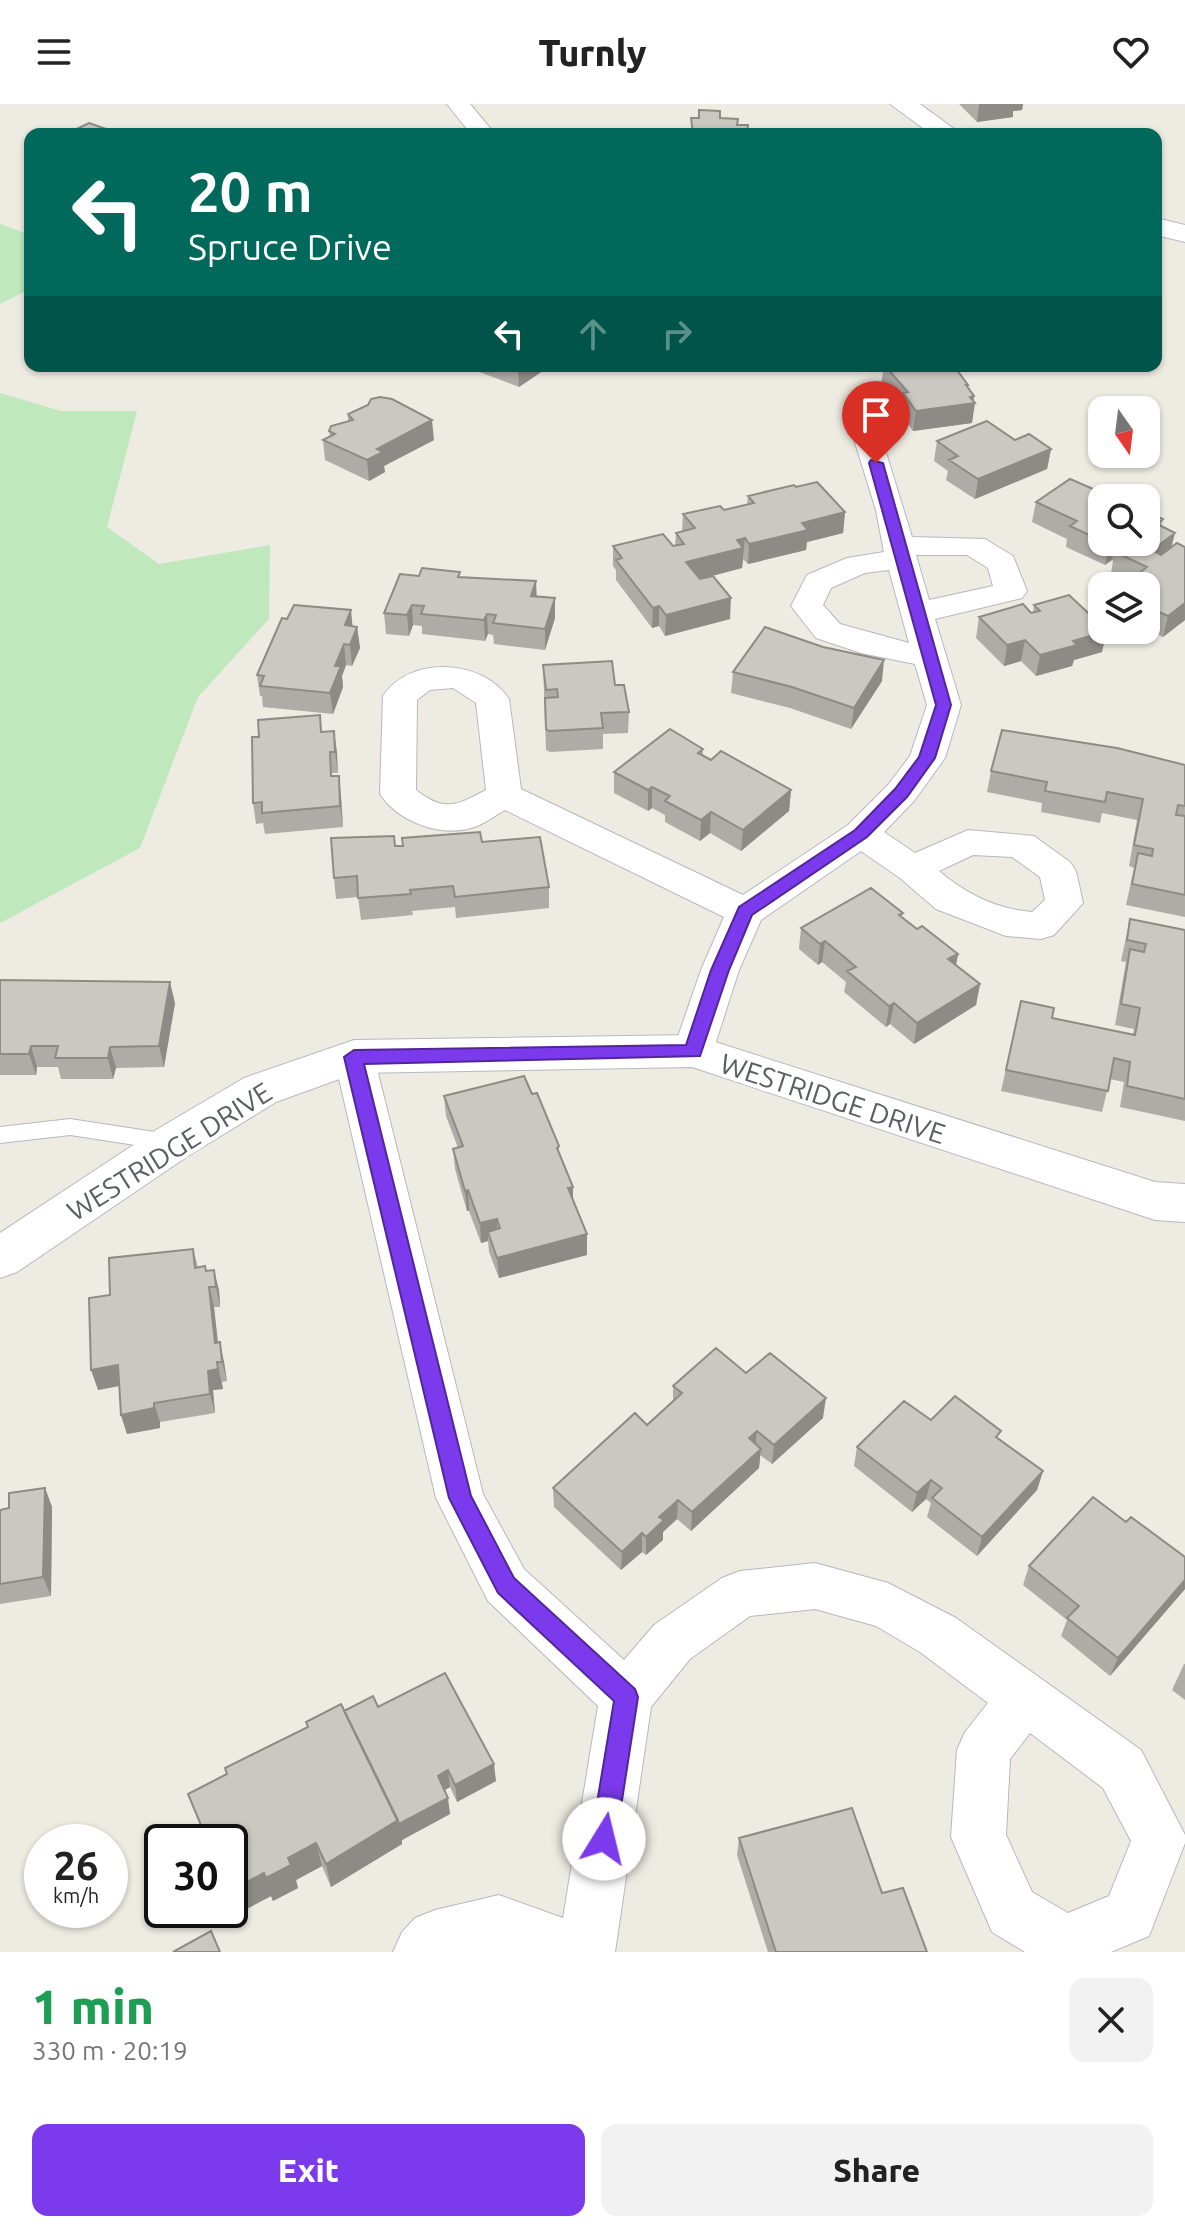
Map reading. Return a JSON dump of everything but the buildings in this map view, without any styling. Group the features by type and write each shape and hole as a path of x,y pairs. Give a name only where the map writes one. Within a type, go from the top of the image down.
{"street":[{"path":"458,104 478,128"},
{"path":"903,104 939,128"},
{"path":"1162,228 1185,234"},
{"path":"693,1051 720,970 745,912 861,834 901,793 927,758 944,705 891,510 861,417"},
{"path":"917,613 1011,591 1002,563 974,546 900,552 818,582 807,606 828,631 873,646 930,657"},
{"path":"504,795 745,912"},
{"path":"861,834 913,869"},
{"name":"WESTRIDGE DRIVE","path":"0,1258 172,1143 260,1090 354,1057 693,1051 1146,1199 1185,1203"},
{"path":"354,1057 460,1498 506,1585 626,1697"},
{"path":"586,1952 626,1697 672,1642 740,1594 815,1586 888,1606 938,1635 1024,1699"},
{"path":"422,1952 435,1938 499,1923 577,1952"}],"lane":[{"path":"0,1135 70,1127 172,1143"}],"green space":[{"path":"0,224 24,233 24,292 0,304"},
{"path":"0,393 61,411 137,411 107,527 159,564 270,545 269,619 198,697 140,848 0,923"}],"route":[{"path":"604,1839 626,1697 506,1585 460,1498 354,1057 693,1051 720,970 745,912 861,834 901,793 927,758 944,705 876,463"}]}
